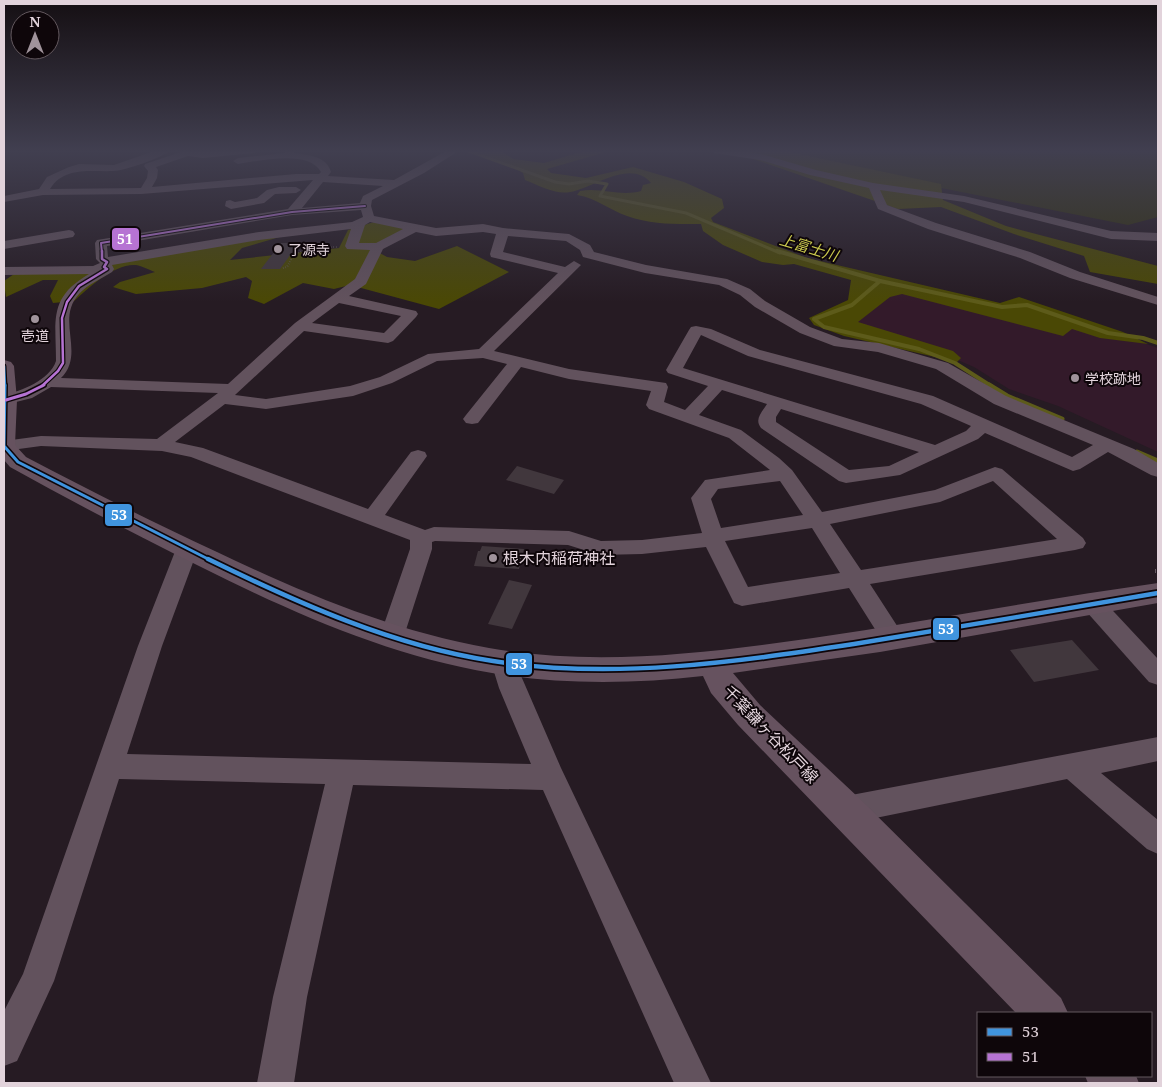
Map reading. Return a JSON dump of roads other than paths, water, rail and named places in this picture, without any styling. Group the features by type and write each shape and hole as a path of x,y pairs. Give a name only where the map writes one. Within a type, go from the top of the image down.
{"main road":[{"path":"4,366 6,400 4,447 18,462 187,549 284,595 336,617 444,652 541,666 641,669 714,664 893,638 1093,604 1157,578"},
{"name":"千葉鎌ヶ谷松戸線","path":"714,664 722,684 749,716 846,810 1045,1012"}],"street":[{"path":"230,202 231,206 260,201"},
{"path":"292,212 301,201"},
{"path":"366,201 365,206 369,218"},
{"path":"879,201 882,207 915,220 1025,255 1075,275 1158,300"},
{"path":"971,201 1111,235 1158,237"},
{"path":"6,400 41,389 60,370 64,362 60,327 64,308 72,293 107,269 102,259 101,243 292,212 365,206"},
{"path":"186,215 188,229"},
{"path":"4,271 94,270 106,265 259,236 357,224 369,218 436,232 483,228 502,232 569,238 586,248 588,254"},
{"path":"357,224 359,225 351,246 378,247 414,228"},
{"path":"502,232 496,254 567,271"},
{"path":"4,245 69,234"},
{"path":"1127,237 1158,250"},
{"path":"162,446 171,436 227,394 318,311 361,281 378,247"},
{"path":"484,353 532,305 551,290 557,283 555,282 588,254"},
{"path":"588,254 645,269 722,282 745,292 760,304 805,330 839,343 879,348 930,361 1000,400 1135,457 1158,471"},
{"path":"300,326 388,338 411,314 338,298"},
{"path":"936,451 674,370 696,330 706,332 754,353 927,400 1073,465 1106,445"},
{"path":"47,382 227,394 266,404 353,391 386,380 434,357 484,353 569,374 660,388 655,405 735,434 785,474 893,638"},
{"path":"472,419 518,361"},
{"path":"688,417 719,384"},
{"path":"778,401 767,417 767,424 846,476 893,471 972,436 984,424"},
{"path":"4,447 42,441 162,446 196,452 421,536 421,549 392,636"},
{"path":"373,517 418,456"},
{"path":"421,538 434,534 569,538 600,548 642,547 714,538 940,496 995,473 1075,543 742,598 714,538 700,498 712,484 785,474"},
{"path":"4,1048 37,980 111,766 150,646 187,549"},
{"path":"1093,604 1158,675"},
{"path":"503,662 512,688 551,776 693,1083"},
{"path":"846,810 1158,750"},
{"path":"111,766 551,776"},
{"path":"1072,766 1158,839"},
{"path":"275,1083 290,996 342,772"}],"waterway":[{"name":"上富士川","path":"624,201 686,213 780,253"},
{"name":"上富士川","path":"777,251 880,281"},
{"name":"上富士川","path":"880,281 1002,307 1027,305 1108,333 1143,338 1158,343"},
{"name":"上富士川","path":"880,281 852,305 814,319 824,327 919,349 955,363 991,386"},
{"name":"上富士川","path":"989,385 1007,396 1062,419"},
{"name":"上富士川","path":"1137,452 1158,461"}],"place":[{"name":"了源寺","path":"278,249"},
{"name":"壱道","path":"35,319"},
{"name":"学校跡地","path":"1075,378"},
{"name":"根木内稲荷神社","path":"493,558"}]}
